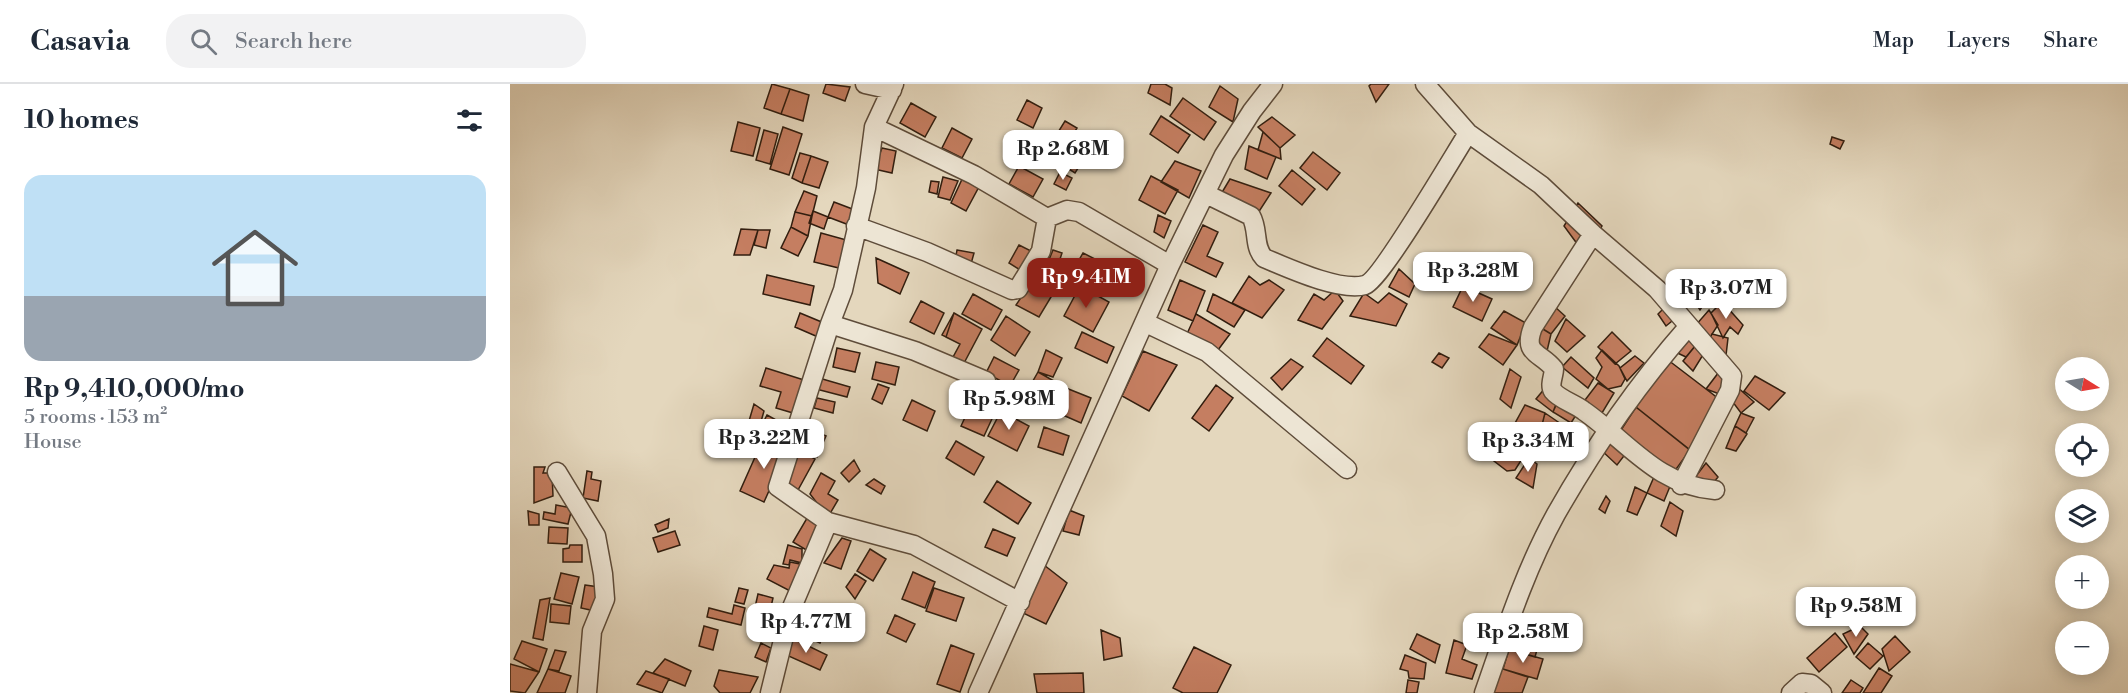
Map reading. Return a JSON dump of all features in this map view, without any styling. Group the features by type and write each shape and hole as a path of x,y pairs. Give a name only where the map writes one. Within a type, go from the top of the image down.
{"street":[{"path":"865,84 893,87 874,127 866,188 843,290 778,487 828,522 914,545 1020,602"},
{"path":"978,693 1101,414 1146,323 1170,265 1238,132 1273,84"},
{"path":"1425,84 1468,133 1541,185 1657,289 1728,371 1733,381 1682,484"},
{"path":"874,127 974,175 1047,218"},
{"path":"1206,194 1251,216 1256,230 1258,252 1264,258 1337,284 1363,285 1369,283 1386,261 1468,133"},
{"path":"1047,218 1067,210 1075,210 1170,265"},
{"path":"856,226 927,252 1007,289 1015,290 1041,251 1047,218"},
{"path":"1593,234 1533,327 1530,345 1534,354 1554,369 1551,386 1555,393 1608,429 1663,475 1682,484 1715,490"},
{"path":"1146,323 1207,352 1347,469"},
{"path":"830,324 915,351 986,381"},
{"path":"1484,693 1514,610 1555,516 1608,429 1645,377 1688,327"},
{"path":"557,472 596,536 603,574 604,599 592,632 587,693"},
{"path":"770,693 790,612 828,522"},
{"path":"1791,693 1797,686 1806,683 1822,693"}],"building":[{"path":"772,84 790,89 781,114 764,108"},
{"path":"826,84 850,87 845,101 823,93"},
{"path":"1151,84 1165,84 1172,88 1170,105 1148,93"},
{"path":"1389,84 1376,102 1369,86"},
{"path":"1220,86 1238,99 1233,122 1209,107"},
{"path":"790,89 809,95 803,121 781,114"},
{"path":"1183,98 1216,122 1204,140 1170,116"},
{"path":"1027,100 1042,108 1033,128 1017,120"},
{"path":"911,103 936,117 925,137 900,123"},
{"path":"1161,116 1190,135 1178,153 1150,134"},
{"path":"1272,117 1295,135 1280,148 1258,127"},
{"path":"1065,121 1077,128 1064,150 1052,142"},
{"path":"738,122 760,128 753,156 731,151"},
{"path":"783,127 802,134 789,175 770,169"},
{"path":"952,128 972,139 962,158 942,148"},
{"path":"764,130 778,134 770,164 756,160"},
{"path":"1263,132 1280,148 1281,159 1258,150"},
{"path":"1079,134 1094,143 1075,173 1061,164"},
{"path":"1832,137 1844,141 1840,149 1830,144"},
{"path":"1249,146 1276,157 1267,179 1245,169"},
{"path":"882,148 896,151 892,173 874,169"},
{"path":"1313,152 1340,173 1327,190 1300,168"},
{"path":"800,153 811,156 802,183 792,178"},
{"path":"811,156 828,162 819,188 802,183"},
{"path":"1175,161 1201,171 1189,198 1161,182"},
{"path":"1019,166 1043,179 1033,197 1009,184"},
{"path":"1292,170 1315,189 1302,205 1279,186"},
{"path":"1060,172 1072,178 1066,190 1054,184"},
{"path":"964,175 981,183 966,211 951,203"},
{"path":"1151,176 1178,190 1165,214 1139,200"},
{"path":"943,177 958,181 950,200 938,197"},
{"path":"1230,179 1271,193 1258,213 1221,194"},
{"path":"931,181 939,182 937,194 929,192"},
{"path":"804,191 817,196 812,216 795,212"},
{"path":"834,202 855,210 849,225 828,217"},
{"path":"1578,203 1602,226 1591,247 1578,245 1564,226"},
{"path":"813,211 828,217 824,229 809,223"},
{"path":"795,212 812,216 808,236 791,227"},
{"path":"1158,215 1171,221 1164,238 1154,232"},
{"path":"1203,225 1218,232 1207,256 1223,263 1216,277 1185,262"},
{"path":"791,227 808,236 798,256 781,248"},
{"path":"741,229 758,230 750,255 734,255"},
{"path":"758,230 770,230 766,248 754,245"},
{"path":"821,233 850,241 843,269 814,262"},
{"path":"1019,245 1033,252 1022,271 1009,263"},
{"path":"957,250 974,253 971,264 955,261"},
{"path":"1053,250 1062,253 1058,265 1080,274 1075,286 1043,274"},
{"path":"1083,253 1103,263 1092,281 1075,267"},
{"path":"876,258 909,273 900,294 878,283"},
{"path":"1399,269 1415,284 1409,297 1389,287"},
{"path":"767,275 814,286 810,305 763,294"},
{"path":"1036,275 1057,287 1039,317 1016,305"},
{"path":"1249,276 1260,285 1269,280 1284,290 1262,318 1232,303"},
{"path":"1180,280 1205,291 1193,321 1168,310"},
{"path":"1691,280 1706,301 1700,310 1685,287"},
{"path":"1080,286 1109,302 1093,332 1064,316"},
{"path":"1463,286 1492,299 1482,321 1453,307"},
{"path":"1335,290 1343,301 1322,329 1298,320 1314,294 1324,300"},
{"path":"1364,293 1378,303 1389,293 1407,304 1396,326 1350,316"},
{"path":"973,294 1002,310 991,330 962,314"},
{"path":"1213,294 1245,310 1234,327 1207,311"},
{"path":"921,301 944,313 934,334 910,322"},
{"path":"1667,305 1677,317 1666,326 1658,314"},
{"path":"1719,305 1726,306 1743,325 1738,334 1730,327 1723,338 1711,313"},
{"path":"1554,306 1565,316 1551,334 1538,326"},
{"path":"1709,310 1718,325 1705,345 1695,326"},
{"path":"1504,311 1526,323 1517,345 1491,328"},
{"path":"800,313 824,323 818,337 795,327"},
{"path":"954,313 982,329 963,365 952,359 960,344 942,335"},
{"path":"954,313 982,329 963,365 952,359 960,344 946,337"},
{"path":"1196,314 1230,334 1218,350 1186,336"},
{"path":"1006,316 1030,332 1015,356 991,340"},
{"path":"1566,319 1585,336 1567,352 1555,341"},
{"path":"1538,326 1551,334 1547,351 1530,345"},
{"path":"1082,332 1114,347 1107,363 1075,348"},
{"path":"1612,332 1631,351 1615,364 1598,347"},
{"path":"1688,333 1700,340 1686,357 1669,349"},
{"path":"1489,334 1517,345 1503,365 1479,347"},
{"path":"1712,334 1728,338 1725,364 1706,347"},
{"path":"1327,338 1364,366 1351,384 1313,356"},
{"path":"1700,340 1706,350 1693,371 1683,361"},
{"path":"837,348 860,353 855,372 833,367"},
{"path":"1046,350 1062,358 1053,377 1038,372"},
{"path":"1602,350 1619,366 1625,379 1621,386 1608,389 1596,379 1602,367 1596,358"},
{"path":"1143,351 1177,365 1149,411 1122,396"},
{"path":"1439,353 1449,358 1442,368 1432,362"},
{"path":"1635,356 1644,363 1627,381 1620,368"},
{"path":"994,357 1019,370 1010,386 986,373"},
{"path":"1571,357 1594,378 1588,388 1562,367"},
{"path":"1291,359 1303,367 1282,390 1271,378"},
{"path":"1668,360 1719,399 1690,450 1636,407"},
{"path":"876,362 899,367 895,385 872,379"},
{"path":"766,368 804,380 793,413 776,408 781,392 760,386"},
{"path":"1722,368 1730,376 1722,395 1706,389"},
{"path":"1510,369 1521,377 1511,408 1500,399"},
{"path":"1038,372 1061,385 1048,408 1025,395"},
{"path":"1755,376 1785,393 1769,410 1744,391"},
{"path":"819,378 850,387 847,397 816,389"},
{"path":"1598,383 1614,393 1599,418 1585,400"},
{"path":"878,384 889,388 882,404 872,399"},
{"path":"1216,385 1233,398 1209,431 1192,418"},
{"path":"1735,385 1754,402 1741,413 1729,397"},
{"path":"1066,388 1091,398 1081,423 1056,412"},
{"path":"1545,388 1558,399 1553,412 1536,399"},
{"path":"1563,390 1583,404 1571,423 1553,412"},
{"path":"817,398 835,402 833,413 814,408"},
{"path":"974,398 997,408 984,436 961,426"},
{"path":"912,400 935,411 927,431 903,420"},
{"path":"754,404 764,411 758,432 751,430 753,422 749,421"},
{"path":"1525,405 1545,413 1536,449 1508,436"},
{"path":"1636,407 1690,450 1674,472 1621,430"},
{"path":"1001,411 1029,426 1017,451 988,436"},
{"path":"1545,413 1580,437 1570,452 1550,439 1545,448 1536,449"},
{"path":"1741,413 1754,418 1746,433 1735,426"},
{"path":"767,415 778,421 770,436 759,431"},
{"path":"781,424 794,429 788,443 775,438"},
{"path":"1735,426 1747,434 1736,451 1726,448"},
{"path":"1044,427 1069,436 1063,455 1038,447"},
{"path":"809,429 826,436 817,457 800,449"},
{"path":"1508,436 1529,448 1515,470 1507,471 1494,461"},
{"path":"764,437 788,448 764,502 740,491"},
{"path":"1607,438 1627,452 1617,465 1600,449"},
{"path":"956,441 984,457 974,475 946,458"},
{"path":"799,450 815,459 798,490 782,481"},
{"path":"1529,458 1537,464 1533,488 1516,478"},
{"path":"854,460 860,471 849,482 841,473"},
{"path":"1706,463 1718,477 1709,488 1693,480"},
{"path":"534,467 545,467 543,473 552,473 553,496 534,503"},
{"path":"1657,470 1671,484 1664,501 1647,493"},
{"path":"587,471 592,472 591,479 601,481 598,501 583,498"},
{"path":"821,473 835,481 828,494 838,500 828,517 810,494"},
{"path":"874,479 885,486 881,494 866,485"},
{"path":"997,481 1031,503 1018,524 984,502"},
{"path":"1635,487 1647,493 1637,515 1627,511"},
{"path":"1606,496 1610,501 1605,513 1599,509"},
{"path":"1670,502 1683,511 1676,536 1661,526"},
{"path":"556,505 572,508 568,524 543,519 544,512 555,514"},
{"path":"1069,510 1084,516 1079,535 1063,531"},
{"path":"528,511 539,514 539,525 529,525"},
{"path":"810,513 826,523 808,551 793,542"},
{"path":"669,519 668,528 658,532 655,525"},
{"path":"549,527 568,528 567,544 548,543"},
{"path":"993,529 1015,538 1007,556 985,547"},
{"path":"675,531 680,545 658,552 653,538"},
{"path":"842,538 851,541 841,569 824,563"},
{"path":"570,545 582,545 582,562 563,562 563,549 569,548"},
{"path":"788,545 802,549 802,563 790,560 789,565 783,564"},
{"path":"870,549 886,559 873,581 857,571"},
{"path":"790,562 805,565 792,592 767,579 774,565 789,568"},
{"path":"1044,565 1067,583 1046,624 1023,613"},
{"path":"913,572 935,582 925,608 902,599"},
{"path":"561,573 579,577 572,604 554,599"},
{"path":"855,574 866,581 855,599 846,587"},
{"path":"585,585 599,587 595,611 581,608"},
{"path":"739,588 748,590 744,604 735,602"},
{"path":"934,588 964,598 956,621 926,611"},
{"path":"758,594 773,598 768,620 753,616"},
{"path":"550,598 543,640 533,638 540,600"},
{"path":"551,604 571,606 569,624 550,622"},
{"path":"734,605 745,608 741,625 707,617 709,608 732,614"},
{"path":"795,615 826,629 820,643 789,629"},
{"path":"895,615 915,624 906,642 887,633"},
{"path":"704,626 718,630 713,650 699,646"},
{"path":"1860,626 1868,634 1854,654 1843,634"},
{"path":"1516,627 1541,635 1535,657 1509,649"},
{"path":"1101,630 1120,638 1122,656 1104,660"},
{"path":"1835,633 1847,647 1819,672 1807,658"},
{"path":"1417,634 1440,645 1435,663 1410,649"},
{"path":"1895,636 1910,652 1889,671 1882,649"},
{"path":"792,638 827,655 820,670 784,654"},
{"path":"1454,640 1467,645 1462,659 1477,665 1472,679 1446,673"},
{"path":"522,641 547,649 539,672 514,659"},
{"path":"761,643 771,648 766,662 755,657"},
{"path":"1868,643 1883,656 1870,669 1856,657"},
{"path":"951,645 974,654 960,692 937,684"},
{"path":"1194,647 1231,665 1217,693 1183,693 1173,688"},
{"path":"1509,649 1543,659 1537,679 1503,669"},
{"path":"555,650 566,652 559,671 548,669"},
{"path":"1405,655 1426,663 1424,679 1409,678 1408,671 1400,669"},
{"path":"665,659 691,671 685,686 653,673"},
{"path":"510,664 539,672 525,693 510,691"},
{"path":"1879,668 1892,676 1881,693 1863,693"},
{"path":"548,669 571,676 565,693 537,693"},
{"path":"1493,669 1503,669 1528,677 1522,693 1485,693"},
{"path":"719,670 758,677 750,693 720,693 714,686"},
{"path":"646,671 669,679 662,693 637,684"},
{"path":"1083,673 1084,693 1037,693 1034,674"},
{"path":"1408,680 1419,682 1417,693 1406,693"},
{"path":"1851,680 1863,688 1860,693 1842,693"}]}
